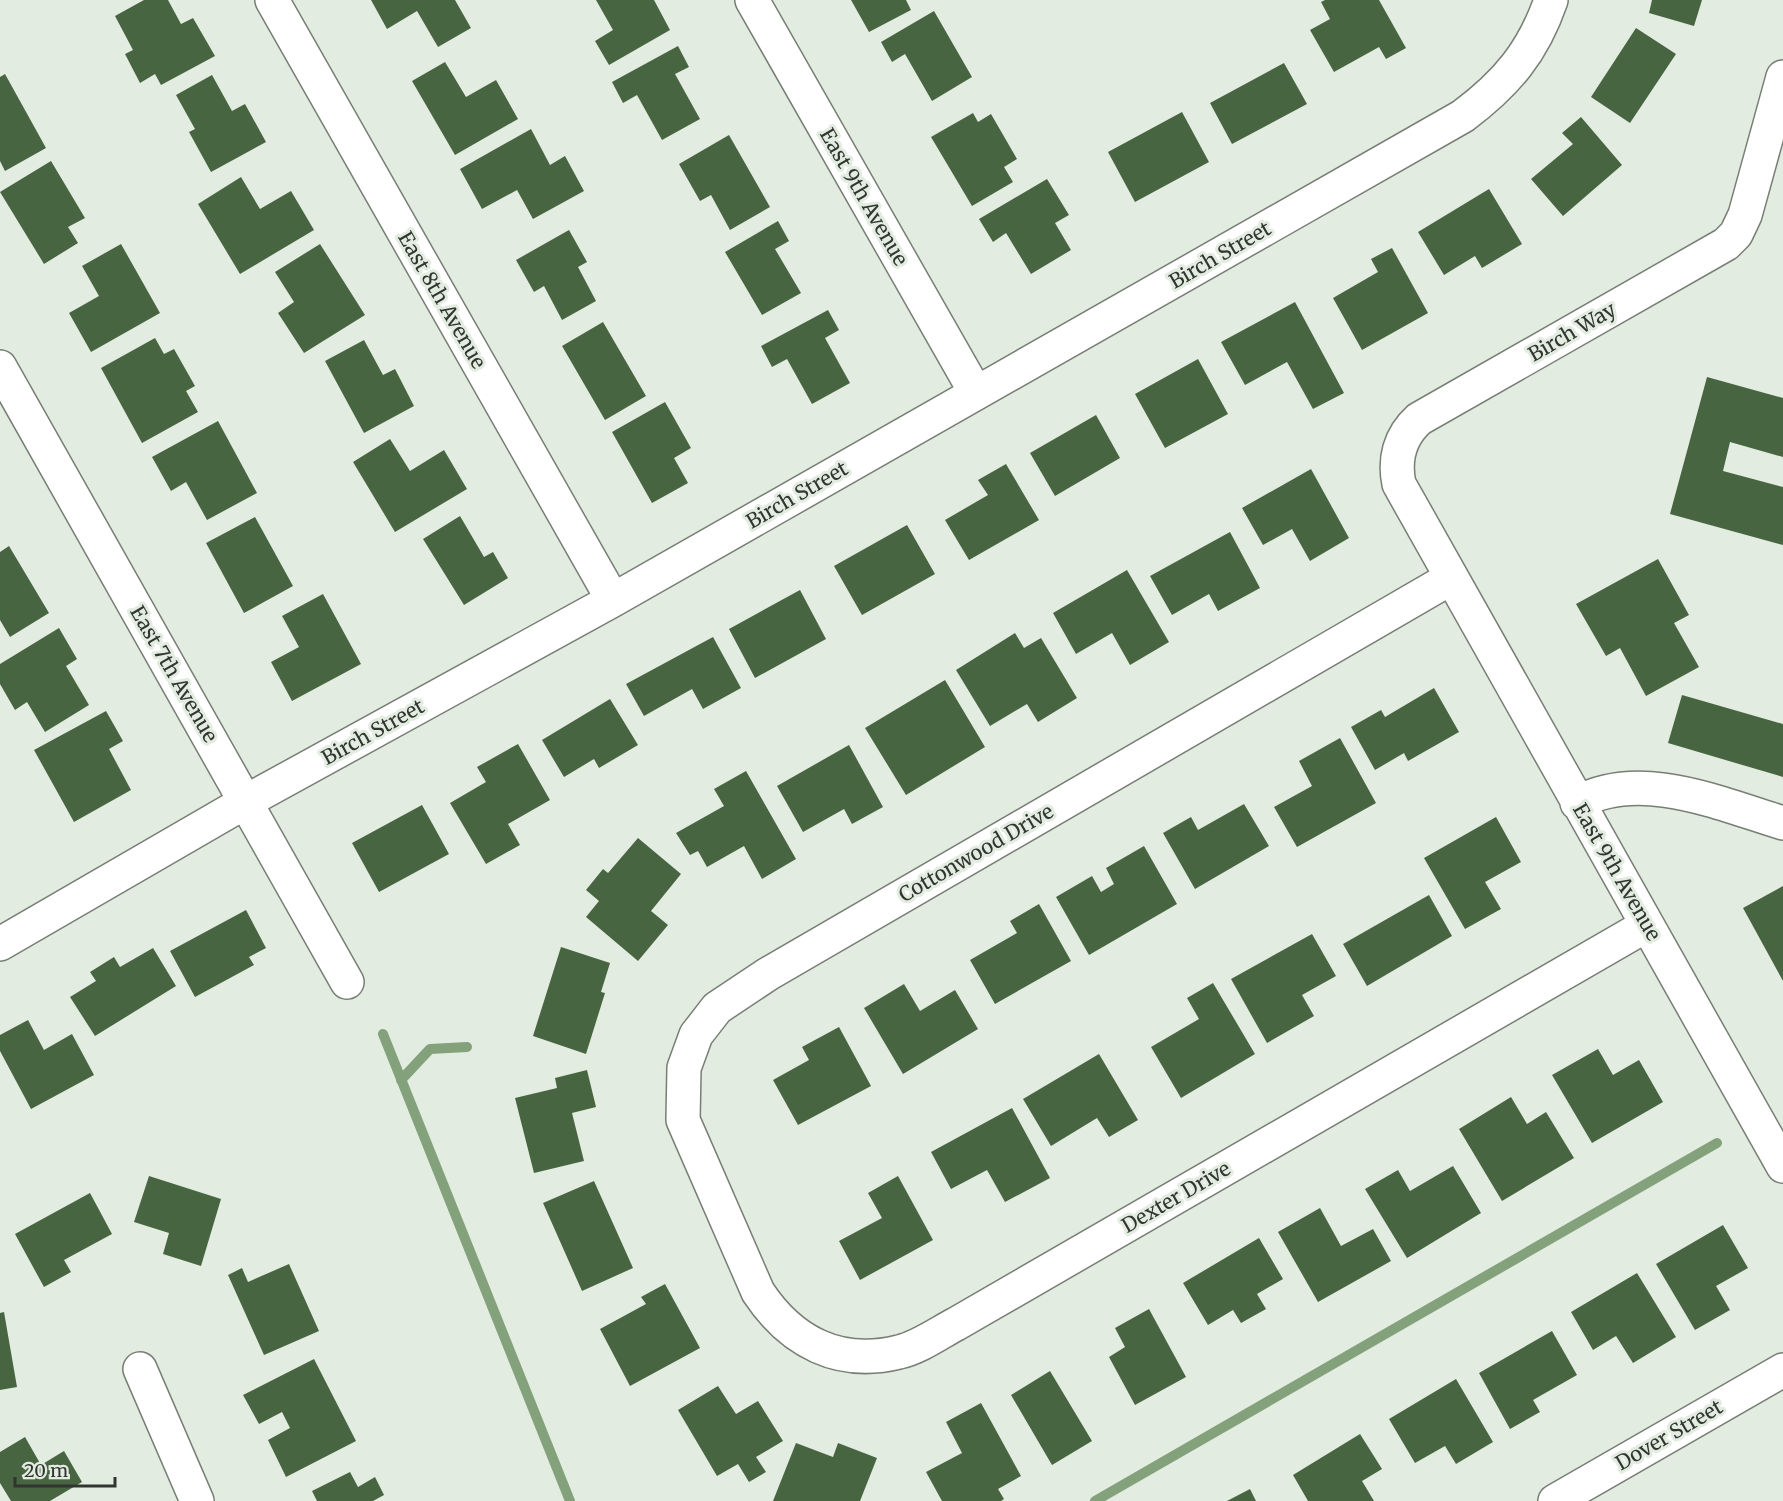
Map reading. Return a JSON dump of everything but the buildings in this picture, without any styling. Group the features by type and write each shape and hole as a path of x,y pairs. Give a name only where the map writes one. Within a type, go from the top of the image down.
{"street":[{"name":"East 8th Avenue","path":"272,0 613,600"},
{"name":"East 9th Avenue","path":"752,0 976,393"},
{"name":"Birch Street","path":"0,944 247,801 613,600 1463,116 1490,96 1518,66 1542,26 1551,0"},
{"name":"Birch Way","path":"1451,578 1399,484 1396,466 1400,446 1411,426 1419,419 1726,244 1736,234 1745,214 1783,77"},
{"name":"East 7th Avenue","path":"0,367 247,801 347,982"},
{"name":"East 9th Avenue","path":"1451,578 1783,1166"},
{"name":"Cottonwood Drive","path":"734,1236 684,1120 684,1068 696,1035 717,1008 768,974 1451,578"},
{"path":"1578,803 1610,789 1654,789 1696,797 1783,824"},
{"name":"Dexter Drive","path":"734,1236 758,1292 772,1313 794,1334 825,1351 863,1357 900,1352 956,1324 1647,926"},
{"path":"140,1369 197,1501"},
{"name":"Dover Street","path":"1555,1501 1783,1370"}],"waterway":[{"path":"383,1034 570,1501"},
{"path":"401,1080 430,1049 467,1047"},
{"path":"1095,1501 1717,1143"}]}
